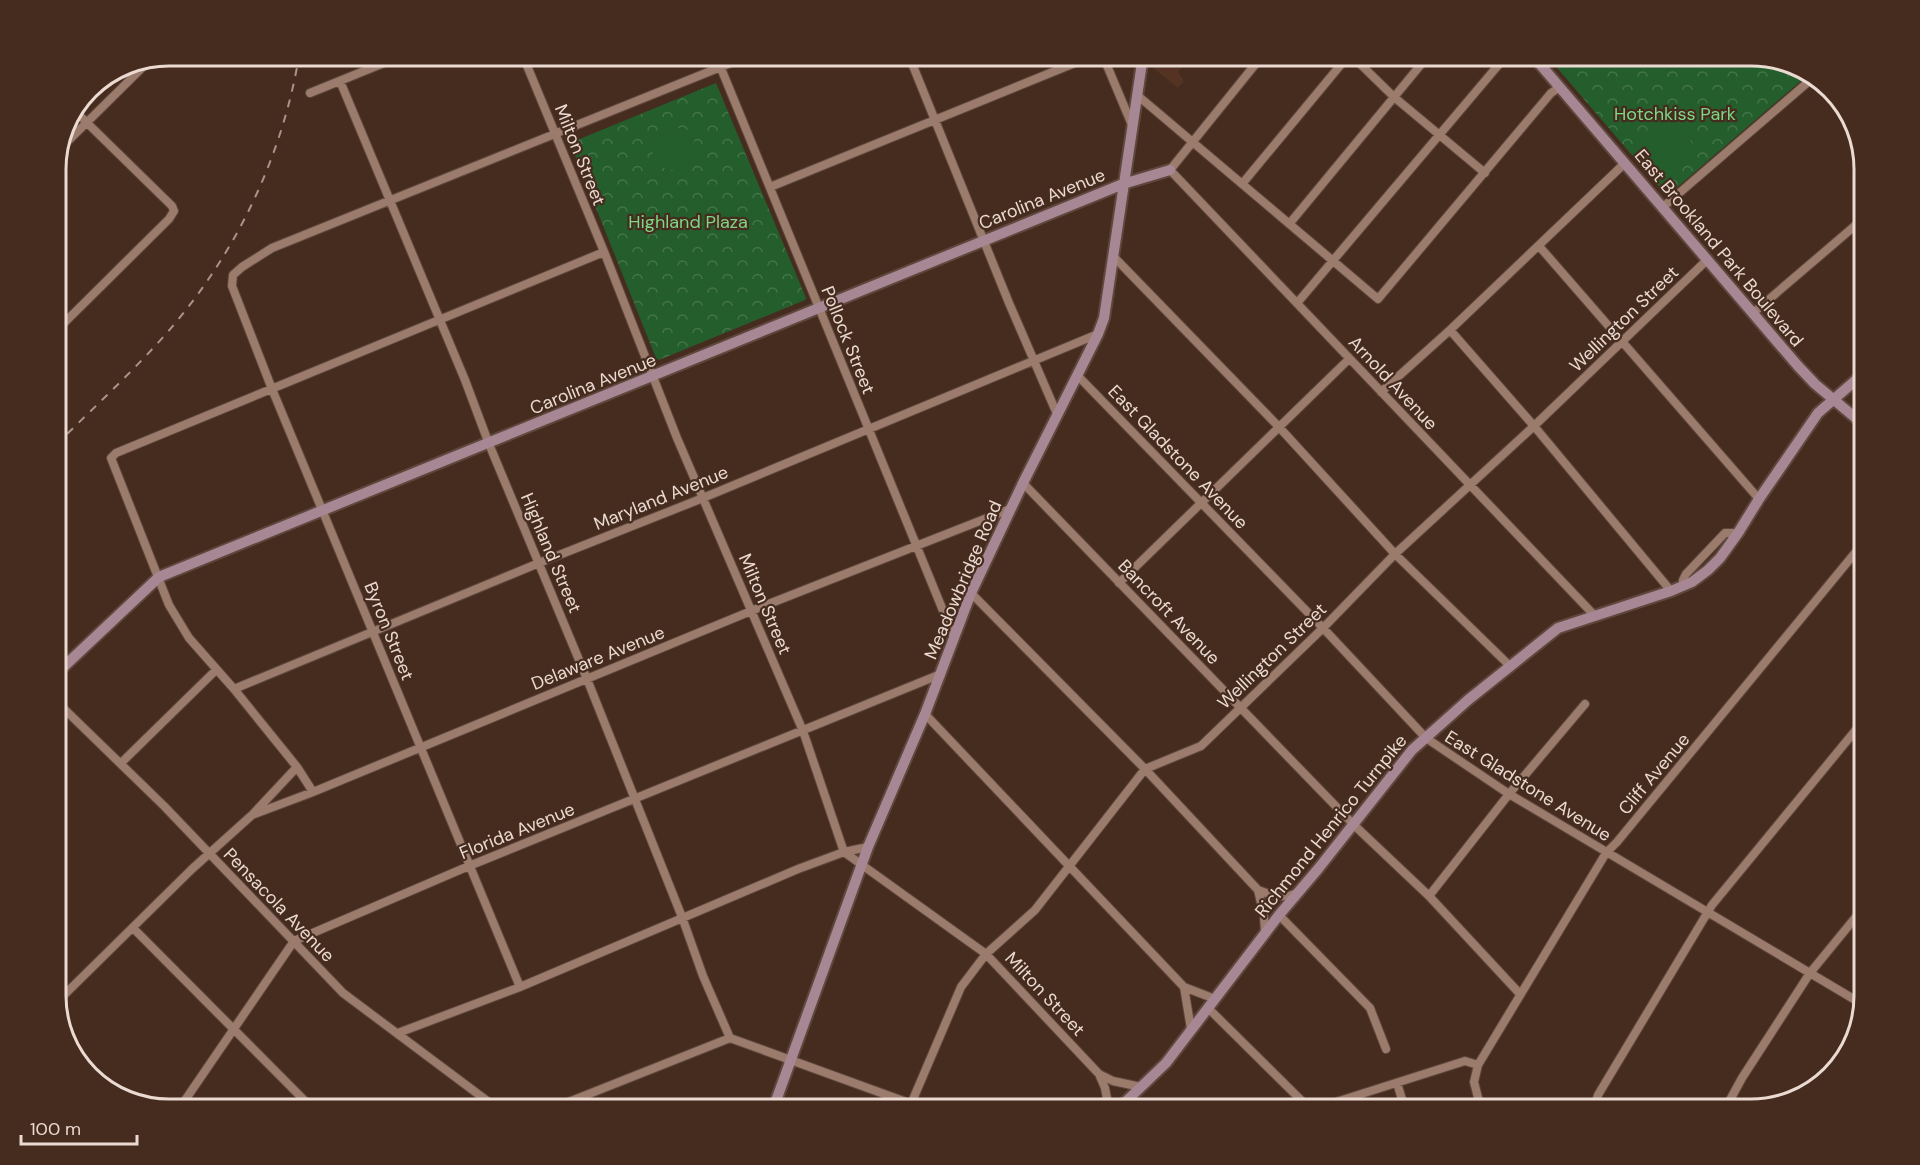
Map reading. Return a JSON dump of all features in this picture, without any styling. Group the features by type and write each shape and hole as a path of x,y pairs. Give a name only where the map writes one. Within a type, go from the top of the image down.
{"street":[{"path":"310,93 377,66"},
{"name":"Milton Street","path":"527,66 703,498 802,731 844,852 986,954 1099,1074 1112,1099"},
{"path":"913,66 1057,414"},
{"path":"770,188 1067,66"},
{"path":"1107,66 1132,125"},
{"name":"Meadowbridge Road","path":"777,1099 868,847 925,714 970,593 1104,318 1142,66"},
{"path":"1170,170 1254,66"},
{"path":"1242,184 1342,66"},
{"path":"1361,66 1485,173"},
{"path":"1290,223 1420,66"},
{"path":"1298,302 1497,66"},
{"name":"East Brookland Park Boulevard","path":"1542,66 1809,378 1854,417"},
{"path":"391,202 721,67"},
{"name":"Pollock Street","path":"721,67 953,635"},
{"path":"72,137 139,71"},
{"name":"Highland Street","path":"340,81 587,679 682,917 703,976 730,1038"},
{"path":"1663,207 1807,83"},
{"path":"1137,96 1378,299 1551,93 1560,87"},
{"path":"66,321 170,219 174,210 81,117"},
{"path":"1381,392 1450,330 1625,163"},
{"name":"Carolina Avenue","path":"66,665 159,577 1123,184 1170,170"},
{"name":"Arnold Avenue","path":"1170,170 1595,615"},
{"name":"Byron Street","path":"391,202 272,248 233,275 232,286 272,389 520,987"},
{"path":"1753,314 1854,227"},
{"path":"1539,246 1759,499"},
{"path":"313,792 297,767 189,638 169,605 111,458 116,453 604,252"},
{"path":"1114,257 1279,427 1395,554 1511,667"},
{"name":"Wellington Street","path":"1145,769 1201,746 1323,628 1395,554 1534,426 1707,260"},
{"path":"1450,330 1534,426 1671,591"},
{"name":"Maryland Avenue","path":"234,689 1098,334"},
{"path":"1119,583 1349,359"},
{"name":"East Gladstone Avenue","path":"1077,375 1323,628 1426,738 1509,794 1854,999"},
{"name":"Richmond Henrico Turnpike","path":"1128,1099 1163,1066 1295,894 1354,825 1404,759 1468,700 1558,628 1671,591 1700,577 1715,564 1738,533 1818,413 1854,381"},
{"name":"Bancroft Avenue","path":"1023,483 1354,825 1429,896 1520,994"},
{"name":"Delaware Avenue","path":"66,993 252,815 313,792 752,610 1010,509"},
{"name":"Cliff Avenue","path":"1478,1099 1474,1082 1478,1065 1606,853 1854,555"},
{"path":"970,593 1145,769 1258,890 1275,896 1289,897 1295,894"},
{"path":"121,763 216,670"},
{"name":"Florida Avenue","path":"294,941 469,866 941,674"},
{"path":"1429,896 1509,794 1585,704"},
{"name":"Pensacola Avenue","path":"66,711 103,749 121,763 343,993 484,1099"},
{"path":"925,714 1184,987 1215,999"},
{"path":"1597,1099 1707,912 1854,732"},
{"path":"252,815 297,767"},
{"path":"913,1099 961,987 986,954 1035,910 1145,769"},
{"path":"398,1033 520,987 682,917 844,852 868,847"},
{"path":"1258,890 1265,933"},
{"path":"1279,915 1370,1008 1386,1049"},
{"path":"1731,1099 1810,973 1854,919"},
{"path":"133,928 302,1099"},
{"path":"186,1099 294,941"},
{"path":"1184,987 1191,1029"},
{"path":"1208,1008 1301,1099"},
{"path":"578,1099 730,1038 897,1099"},
{"path":"1347,1099 1464,1061 1478,1065"},
{"name":"Milton Street","path":"1099,1074 1113,1081 1141,1087"},
{"path":"1397,1083 1402,1099"}],"shaded area":[{"path":"1183,66 1178,72 1184,81 1178,88 1152,67"}],"green space":[{"name":"Hotchkiss Park","path":"1556,66 1751,66 1777,70 1802,80 1667,196"},
{"name":"Highland Plaza","path":"716,83 806,298 659,360 656,358 570,143"},
{"path":"1665,122 1681,128 1691,140 1695,151 1669,176 1663,174 1641,150 1654,130"},
{"path":"659,124 696,132 687,173 650,165"}],"railway":[{"path":"66,435 156,345 183,314 229,247 265,174 291,96 297,66"}]}
